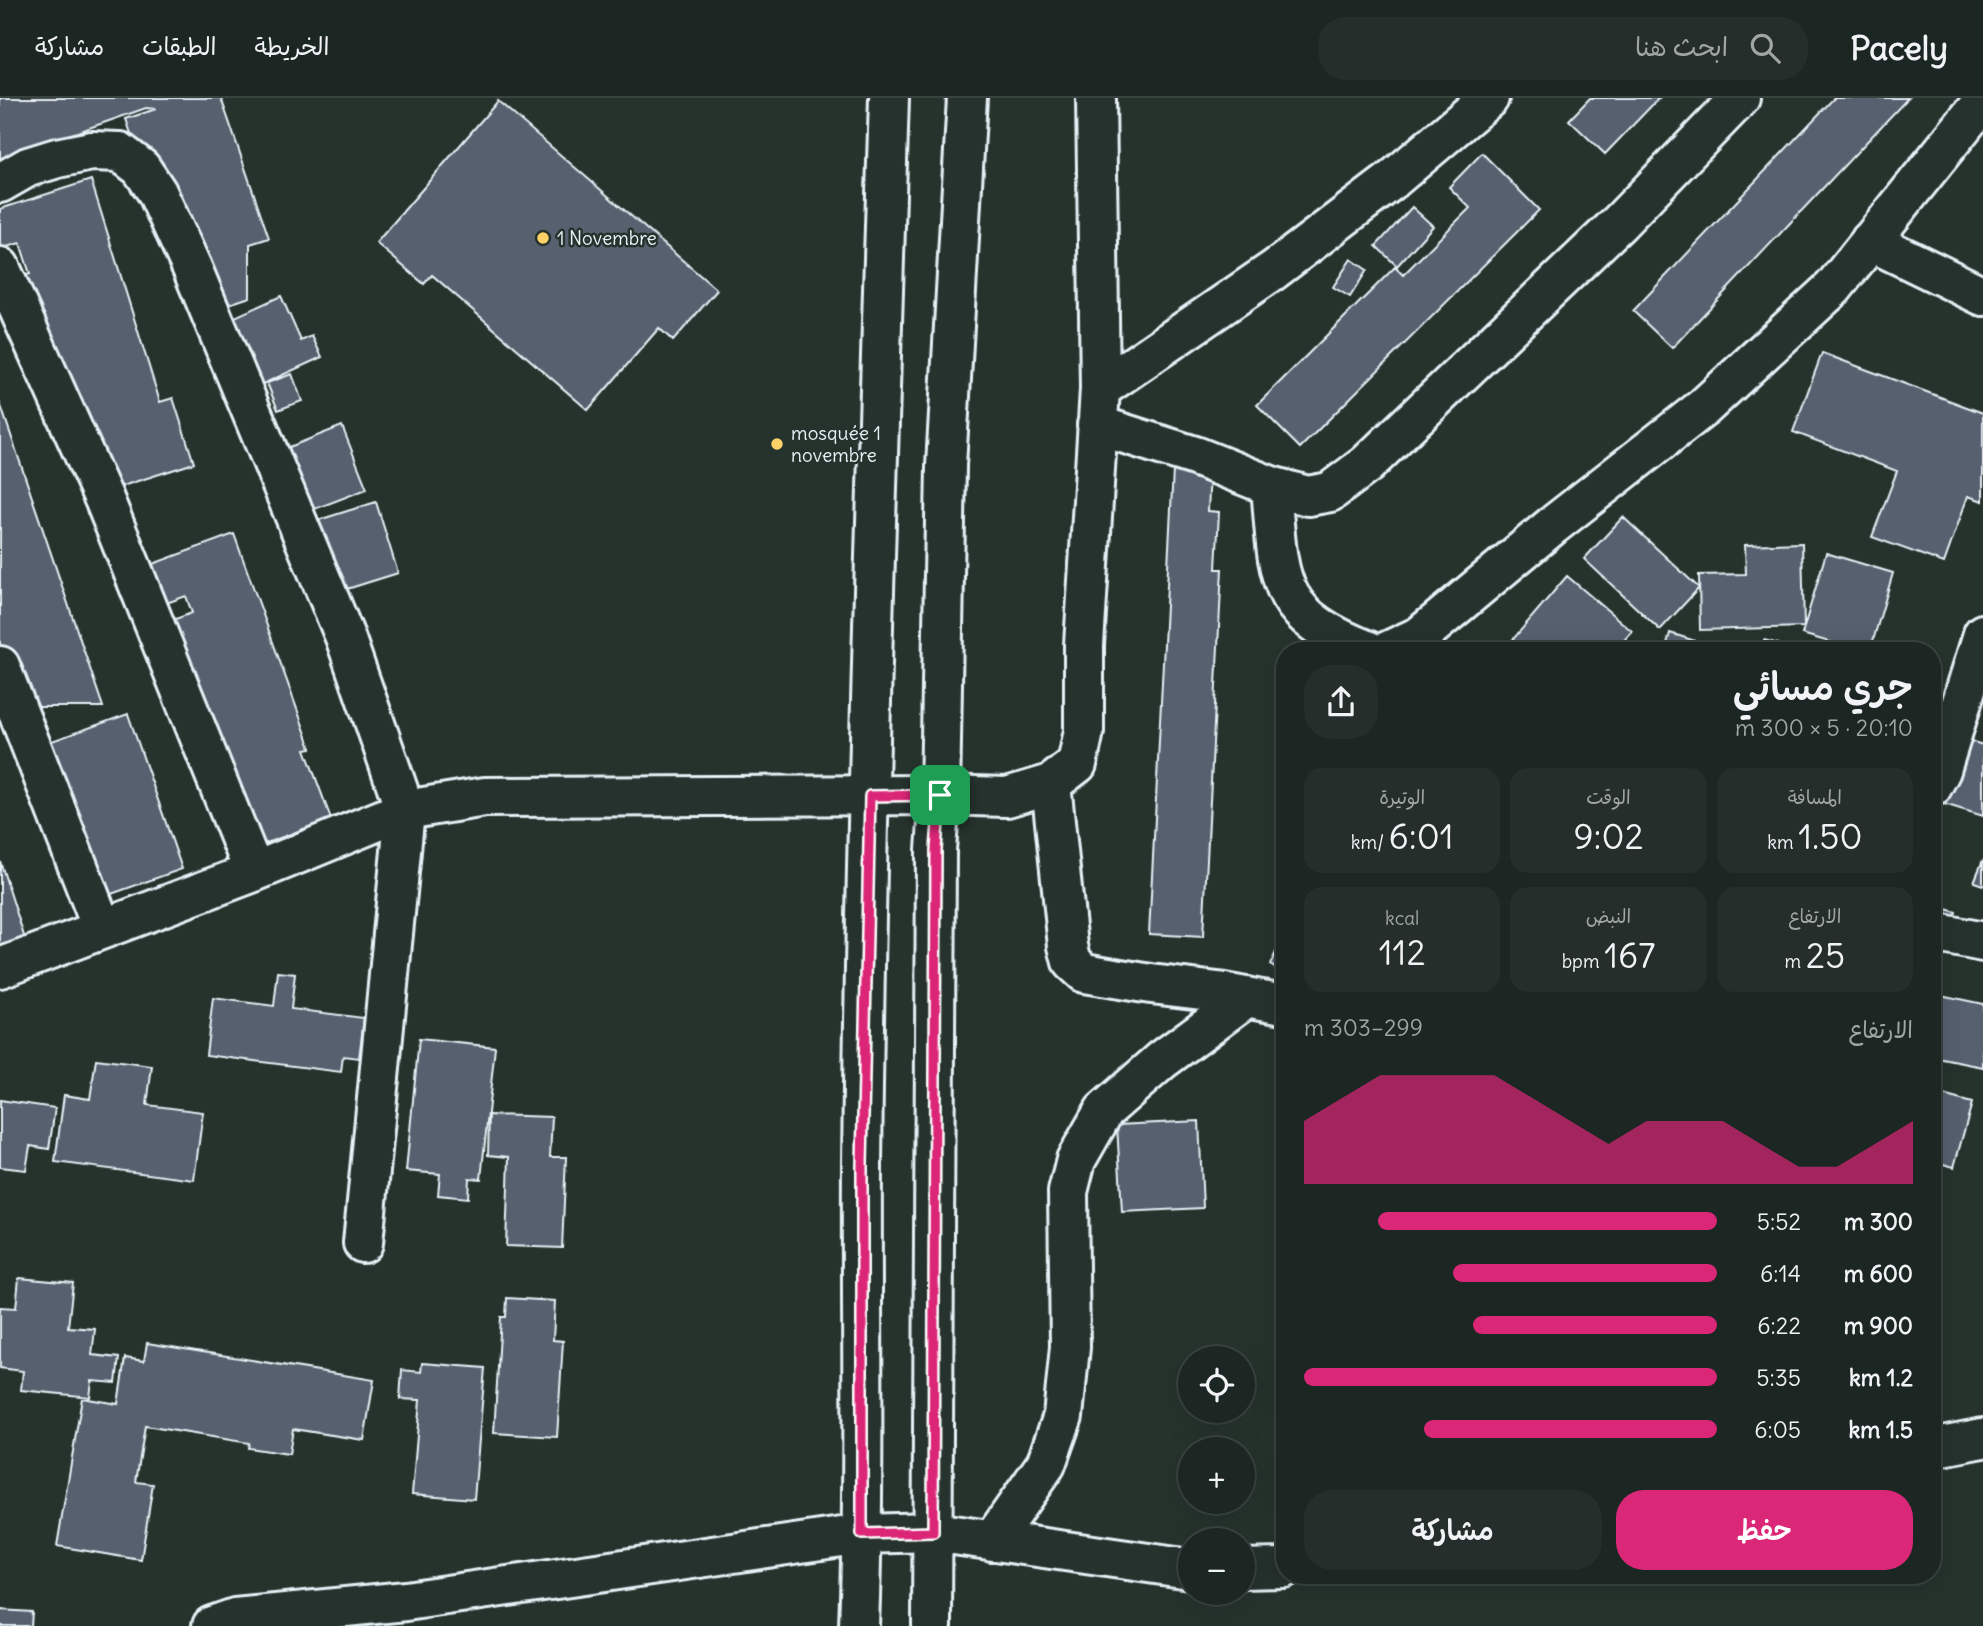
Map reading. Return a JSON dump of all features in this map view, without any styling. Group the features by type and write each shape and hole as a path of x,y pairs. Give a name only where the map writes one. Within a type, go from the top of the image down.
{"street":[{"path":"859,1626 862,1534 862,1165 879,379 889,98"},
{"path":"932,1626 936,864 940,795 946,466 967,98"},
{"path":"0,968 254,872 405,810 485,797 1007,797 1051,784 1077,764 1084,731 1084,645 1098,407 1096,98"},
{"path":"1098,407 1391,181 1489,98"},
{"path":"1098,407 1195,456 1271,486 1308,496 1330,492 1367,464 1619,223 1740,98"},
{"path":"1407,642 1420,636 1552,526 1703,407 1833,288 1983,101"},
{"path":"0,183 28,167 92,150 120,152 141,168 157,192 192,268 345,638 405,810 363,1243"},
{"path":"1870,241 1983,296"},
{"path":"0,267 104,499 254,872"},
{"path":"1271,486 1278,569 1290,599 1311,621 1345,642"},
{"path":"1941,770 1969,725 1983,634"},
{"path":"0,666 102,928"},
{"path":"1051,784 1072,962 1084,973 1276,1002"},
{"path":"1941,934 1983,942"},
{"path":"992,1541 1046,1464 1063,1416 1070,1347 1068,1192 1076,1160 1104,1111 1163,1060 1247,997"},
{"path":"1941,1446 1983,1438"},
{"path":"212,1626 235,1618 406,1613 862,1534 933,1532 1178,1567"},
{"path":"1255,1569 1276,1568"}],"building":[{"path":"0,98 221,98 269,238 250,244 250,297 193,316 126,119 156,109 146,108 0,159"},
{"path":"1590,98 1659,98 1605,154 1569,120"},
{"path":"1834,98 1908,98 1672,348 1633,311"},
{"path":"498,101 717,290 673,341 659,328 588,410 432,275 424,284 376,243"},
{"path":"1482,153 1539,210 1300,448 1257,405 1395,267 1403,275 1470,208 1449,187"},
{"path":"91,180 160,402 173,398 194,463 116,488 103,448 79,456 11,280 30,274 20,243 0,249 0,209"},
{"path":"1412,207 1433,226 1397,266 1376,246"},
{"path":"1351,259 1367,270 1350,297 1333,287"},
{"path":"281,296 301,341 312,336 322,357 232,398 202,332"},
{"path":"1822,353 1983,413 1983,501 1968,496 1944,563 1872,537 1897,471 1793,432"},
{"path":"292,374 302,401 278,410 267,383"},
{"path":"0,403 103,707 37,707 27,679 0,678"},
{"path":"342,426 367,489 283,521 259,459"},
{"path":"1173,470 1210,472 1208,511 1219,512 1216,569 1222,569 1203,937 1149,934"},
{"path":"376,502 398,573 312,600 290,529"},
{"path":"1623,517 1699,588 1660,630 1584,559"},
{"path":"234,534 311,748 305,749 331,819 237,854 151,628 192,613 186,596 161,605 147,566"},
{"path":"1802,543 1804,627 1700,630 1699,575 1746,574 1745,545"},
{"path":"1826,553 1893,573 1873,642 1829,642 1802,634"},
{"path":"1567,576 1632,631 1623,642 1511,642"},
{"path":"1670,633 1698,642 1668,642"},
{"path":"128,714 182,869 86,903 32,748"},
{"path":"1960,738 1983,745 1983,816 1941,803"},
{"path":"1983,860 1983,885 1974,882"},
{"path":"0,861 25,939 0,947"},
{"path":"1941,908 1956,912 1941,962"},
{"path":"1276,952 1276,968 1270,965"},
{"path":"278,972 295,974 291,1009 364,1018 359,1058 343,1056 341,1072 206,1055 213,998 274,1006"},
{"path":"1941,995 1983,1004 1983,1067 1941,1059"},
{"path":"419,1039 495,1047 481,1179 469,1178 468,1198 438,1195 440,1174 406,1171"},
{"path":"96,1059 152,1066 147,1105 203,1112 194,1180 55,1162 64,1095 90,1099"},
{"path":"1941,1094 1972,1103 1954,1167 1941,1163"},
{"path":"0,1100 55,1108 49,1149 30,1146 26,1170 0,1167"},
{"path":"489,1115 552,1117 550,1157 566,1157 562,1248 506,1246 509,1157 488,1155"},
{"path":"1199,1121 1203,1208 1122,1212 1117,1125"},
{"path":"19,1278 73,1283 68,1327 95,1329 92,1355 119,1358 116,1383 92,1381 90,1397 21,1390 23,1371 0,1368 0,1307 16,1308"},
{"path":"507,1298 555,1301 553,1340 563,1341 557,1437 494,1433 501,1317 506,1317"},
{"path":"147,1343 374,1380 364,1440 293,1429 289,1454 248,1448 249,1443 145,1426 136,1482 153,1484 141,1560 57,1546 82,1398 118,1404 125,1358 144,1361"},
{"path":"422,1363 485,1368 474,1499 412,1494 420,1400 400,1399 402,1370 421,1372"},
{"path":"0,1610 32,1612 31,1626 0,1626"}],"place":[{"name":"1 Novembre","path":"543,238"},
{"name":"mosquée 1 novembre","path":"777,444"}],"route":[{"path":"940,795 936,850 933,1532 862,1534 862,1165 870,796 940,795"}]}
